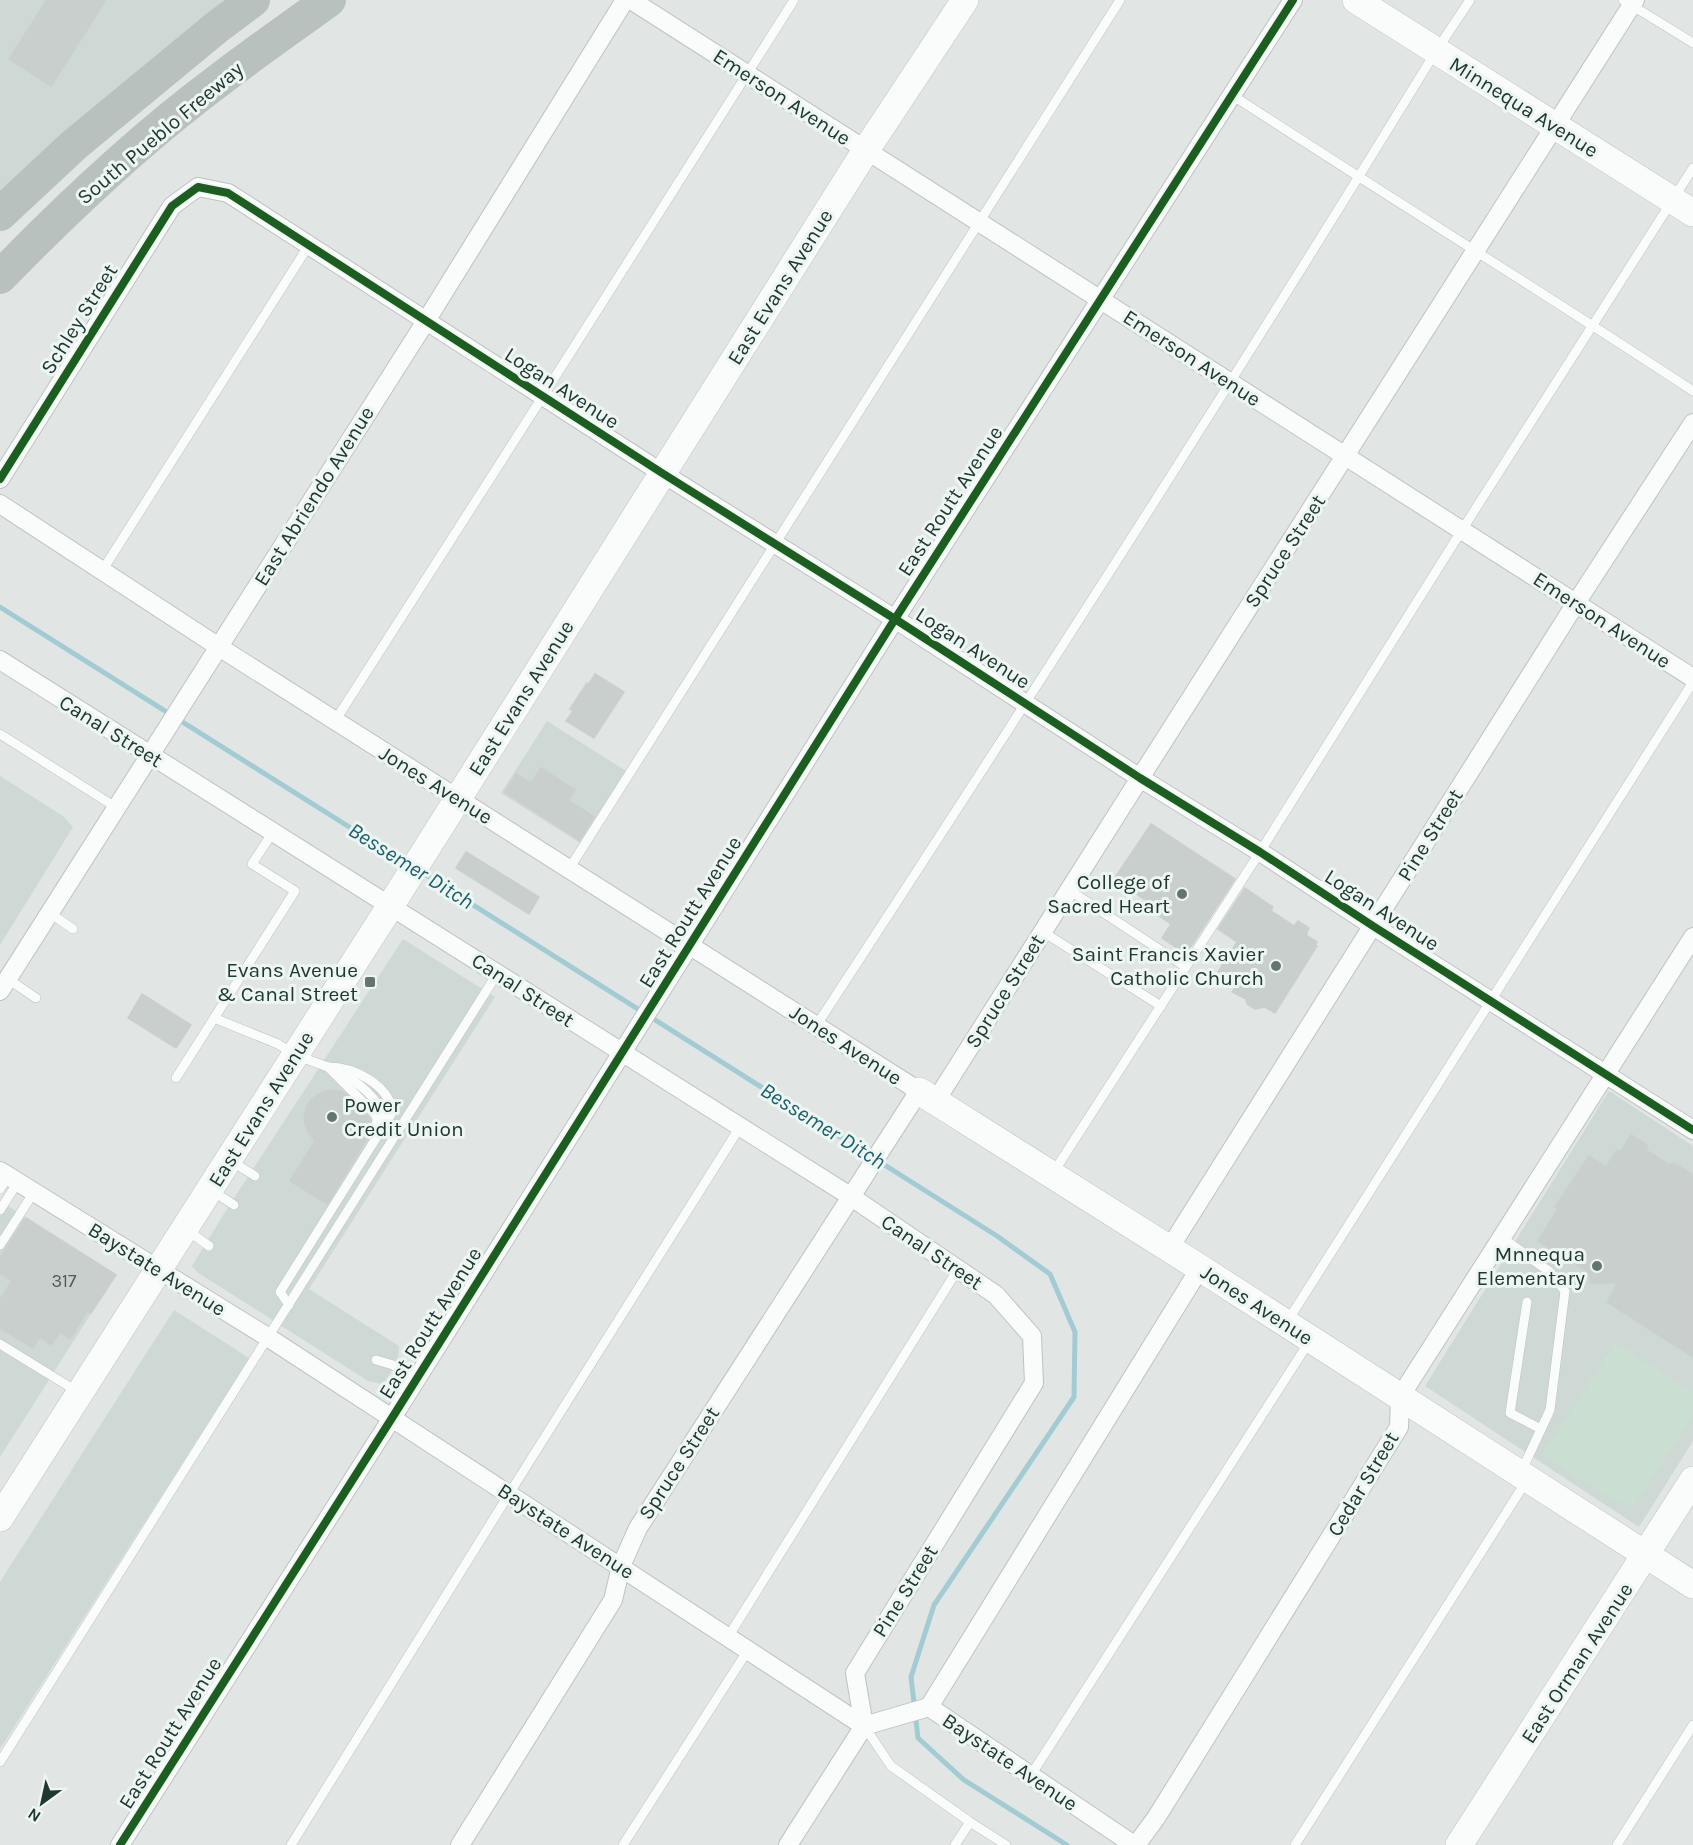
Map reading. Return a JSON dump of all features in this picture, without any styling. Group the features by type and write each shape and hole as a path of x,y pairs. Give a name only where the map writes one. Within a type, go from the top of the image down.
{"highway":[{"path":"0,214 74,145 253,0"},
{"name":"South Pueblo Freeway","path":"0,277 33,242 136,147 216,81 329,0"}],"street":[{"name":"East Abriendo Avenue","path":"4,985 426,321 625,0"},
{"name":"Emerson Avenue","path":"631,0 1693,680"},
{"name":"East Evans Avenue","path":"0,1518 210,1189 231,1150 414,869 866,150 965,0"},
{"name":"East Routt Avenue","path":"120,1845 895,619 1293,0"},
{"name":"Minnequa Avenue","path":"1356,0 1683,207"},
{"name":"Spruce Street","path":"460,1845 614,1600 621,1566 638,1528 879,1151 927,1096 1043,932 1555,127 1630,2"},
{"name":"Logan Avenue","path":"198,187 228,193 662,473 895,619 1693,1130"},
{"name":"Schley Street","path":"0,479 172,206 198,187"},
{"name":"Pine Street","path":"1169,1249 1576,603 1693,423"},
{"name":"Jones Avenue","path":"0,504 219,647 1200,1268 1693,1585"},
{"name":"Canal Street","path":"0,660 850,1196 996,1295 1032,1336"},
{"path":"1400,1397 1693,937"},
{"name":"Baystate Avenue","path":"4,1177 34,1191 268,1338 864,1726 929,1707 1135,1845"},
{"path":"929,1707 1200,1268"},
{"name":"Pine Street","path":"864,1726 855,1673 1034,1383 1032,1336"},
{"name":"Cedar Street","path":"1135,1845 1156,1818 1399,1427 1400,1397"},
{"name":"East Orman Avenue","path":"1459,1845 1693,1480"},
{"path":"788,1845 864,1726"}],"lane":[{"path":"335,721 794,0"},
{"path":"569,869 1120,0"},
{"path":"816,1026 1026,704 1231,383 1436,51 1470,0"},
{"path":"1630,2 1693,43"},
{"path":"1232,95 1693,391"},
{"path":"1052,1174 1260,852 1592,325 1683,207 1693,168"},
{"path":"102,571 309,245"},
{"path":"1286,1324 1693,680"},
{"path":"0,734 117,808"},
{"path":"176,1077 295,891 252,864 273,832"},
{"path":"1069,890 1186,967"},
{"path":"50,914 73,929"},
{"path":"1043,932 1161,1006"},
{"path":"0,1762 497,974"},
{"path":"4,985 36,998"},
{"path":"214,1018 278,1044 295,1055 328,1067 337,1067 362,1074 385,1095 392,1106 393,1111 384,1127 280,1292 289,1305"},
{"path":"328,1067 378,1119 373,1145"},
{"path":"291,1845 740,1127"},
{"path":"231,1150 255,1176"},
{"path":"0,1210 4,1177"},
{"path":"210,1189 234,1205"},
{"path":"0,1245 34,1191"},
{"path":"185,1228 209,1246"},
{"path":"1295,1845 1524,1477 1550,1410 1565,1291 1550,1272 1501,1238"},
{"path":"728,1637 958,1269"},
{"path":"1527,1302 1510,1413 1541,1429"},
{"path":"1031,1775 1310,1340"},
{"path":"0,1344 80,1394"},
{"path":"376,1360 393,1365 416,1380"},
{"path":"623,1845 748,1650"},
{"path":"1617,1845 1693,1725"},
{"path":"864,1726 891,1766 1006,1845"},
{"path":"955,1845 970,1822"}],"shaded area":[{"path":"0,0 224,0 0,195"},
{"path":"547,721 626,771 580,843 501,793"},
{"path":"0,776 63,816 73,827 0,945"},
{"path":"403,939 495,997 309,1289 399,1346 398,1362 383,1384 368,1381 197,1272 192,1266"},
{"name":"Mnnequa Elementary","path":"1609,1091 1693,1146 1693,1441 1639,1527 1425,1386"},
{"path":"0,1201 116,1274 0,1457"},
{"path":"174,1310 249,1358 0,1749 0,1582"}],"green space":[{"path":"1615,1342 1693,1393 1693,1416 1633,1508 1619,1499 1617,1503 1542,1455"}],"building":[{"path":"47,0 106,0 51,86 9,59"},
{"path":"595,674 624,692 594,738 566,721 573,711 570,709"},
{"path":"541,768 575,790 568,800 594,817 579,840 505,792 516,774 531,783"},
{"name":"College of Sacred Heart","path":"1151,824 1235,879 1186,954 1162,938 1171,924 1156,914 1159,909 1114,879"},
{"path":"466,852 539,897 529,914 456,868"},
{"path":"1245,888 1273,907 1271,911 1294,926 1298,921 1309,928 1306,935 1317,942 1315,945 1317,946 1275,1013 1265,1007 1255,1009 1247,1004 1246,999 1232,992 1237,985 1218,972 1237,942 1218,929"},
{"path":"142,994 191,1025 176,1048 128,1018"},
{"path":"336,1090 344,1093 354,1102 352,1105 364,1112 370,1120 366,1140 327,1204 290,1181 315,1141 305,1124 304,1115 307,1106 319,1094"},
{"path":"1631,1135 1647,1145 1647,1151 1670,1165 1674,1163 1693,1175 1693,1357 1607,1302 1618,1283 1590,1283 1590,1277 1585,1274 1587,1271 1538,1241 1558,1209 1555,1207 1589,1156 1606,1167"},
{"path":"26,1218 116,1275 91,1313 87,1311 70,1339 60,1332 51,1345 40,1337 33,1348 0,1328 0,1299 12,1281 0,1273 0,1258"}],"waterway":[{"name":"Bessemer Ditch","path":"0,607 408,864"},
{"name":"Bessemer Ditch","path":"421,872 997,1236 1050,1274 1075,1332 1074,1397 934,1605 911,1677 918,1738 964,1780 1067,1845"}],"cycle path":[{"path":"120,1845 895,619 1293,0"},
{"path":"0,479 172,206 198,187 228,193 662,473 895,619 1693,1130"}],"place":[{"name":"College of Sacred Heart","path":"1182,894"},
{"name":"Saint Francis Xavier Catholic Church","path":"1276,966"},
{"name":"Evans Avenue & Canal Street","path":"370,982"},
{"name":"Power Credit Union","path":"332,1117"},
{"name":"Mnnequa Elementary","path":"1597,1266"}]}
